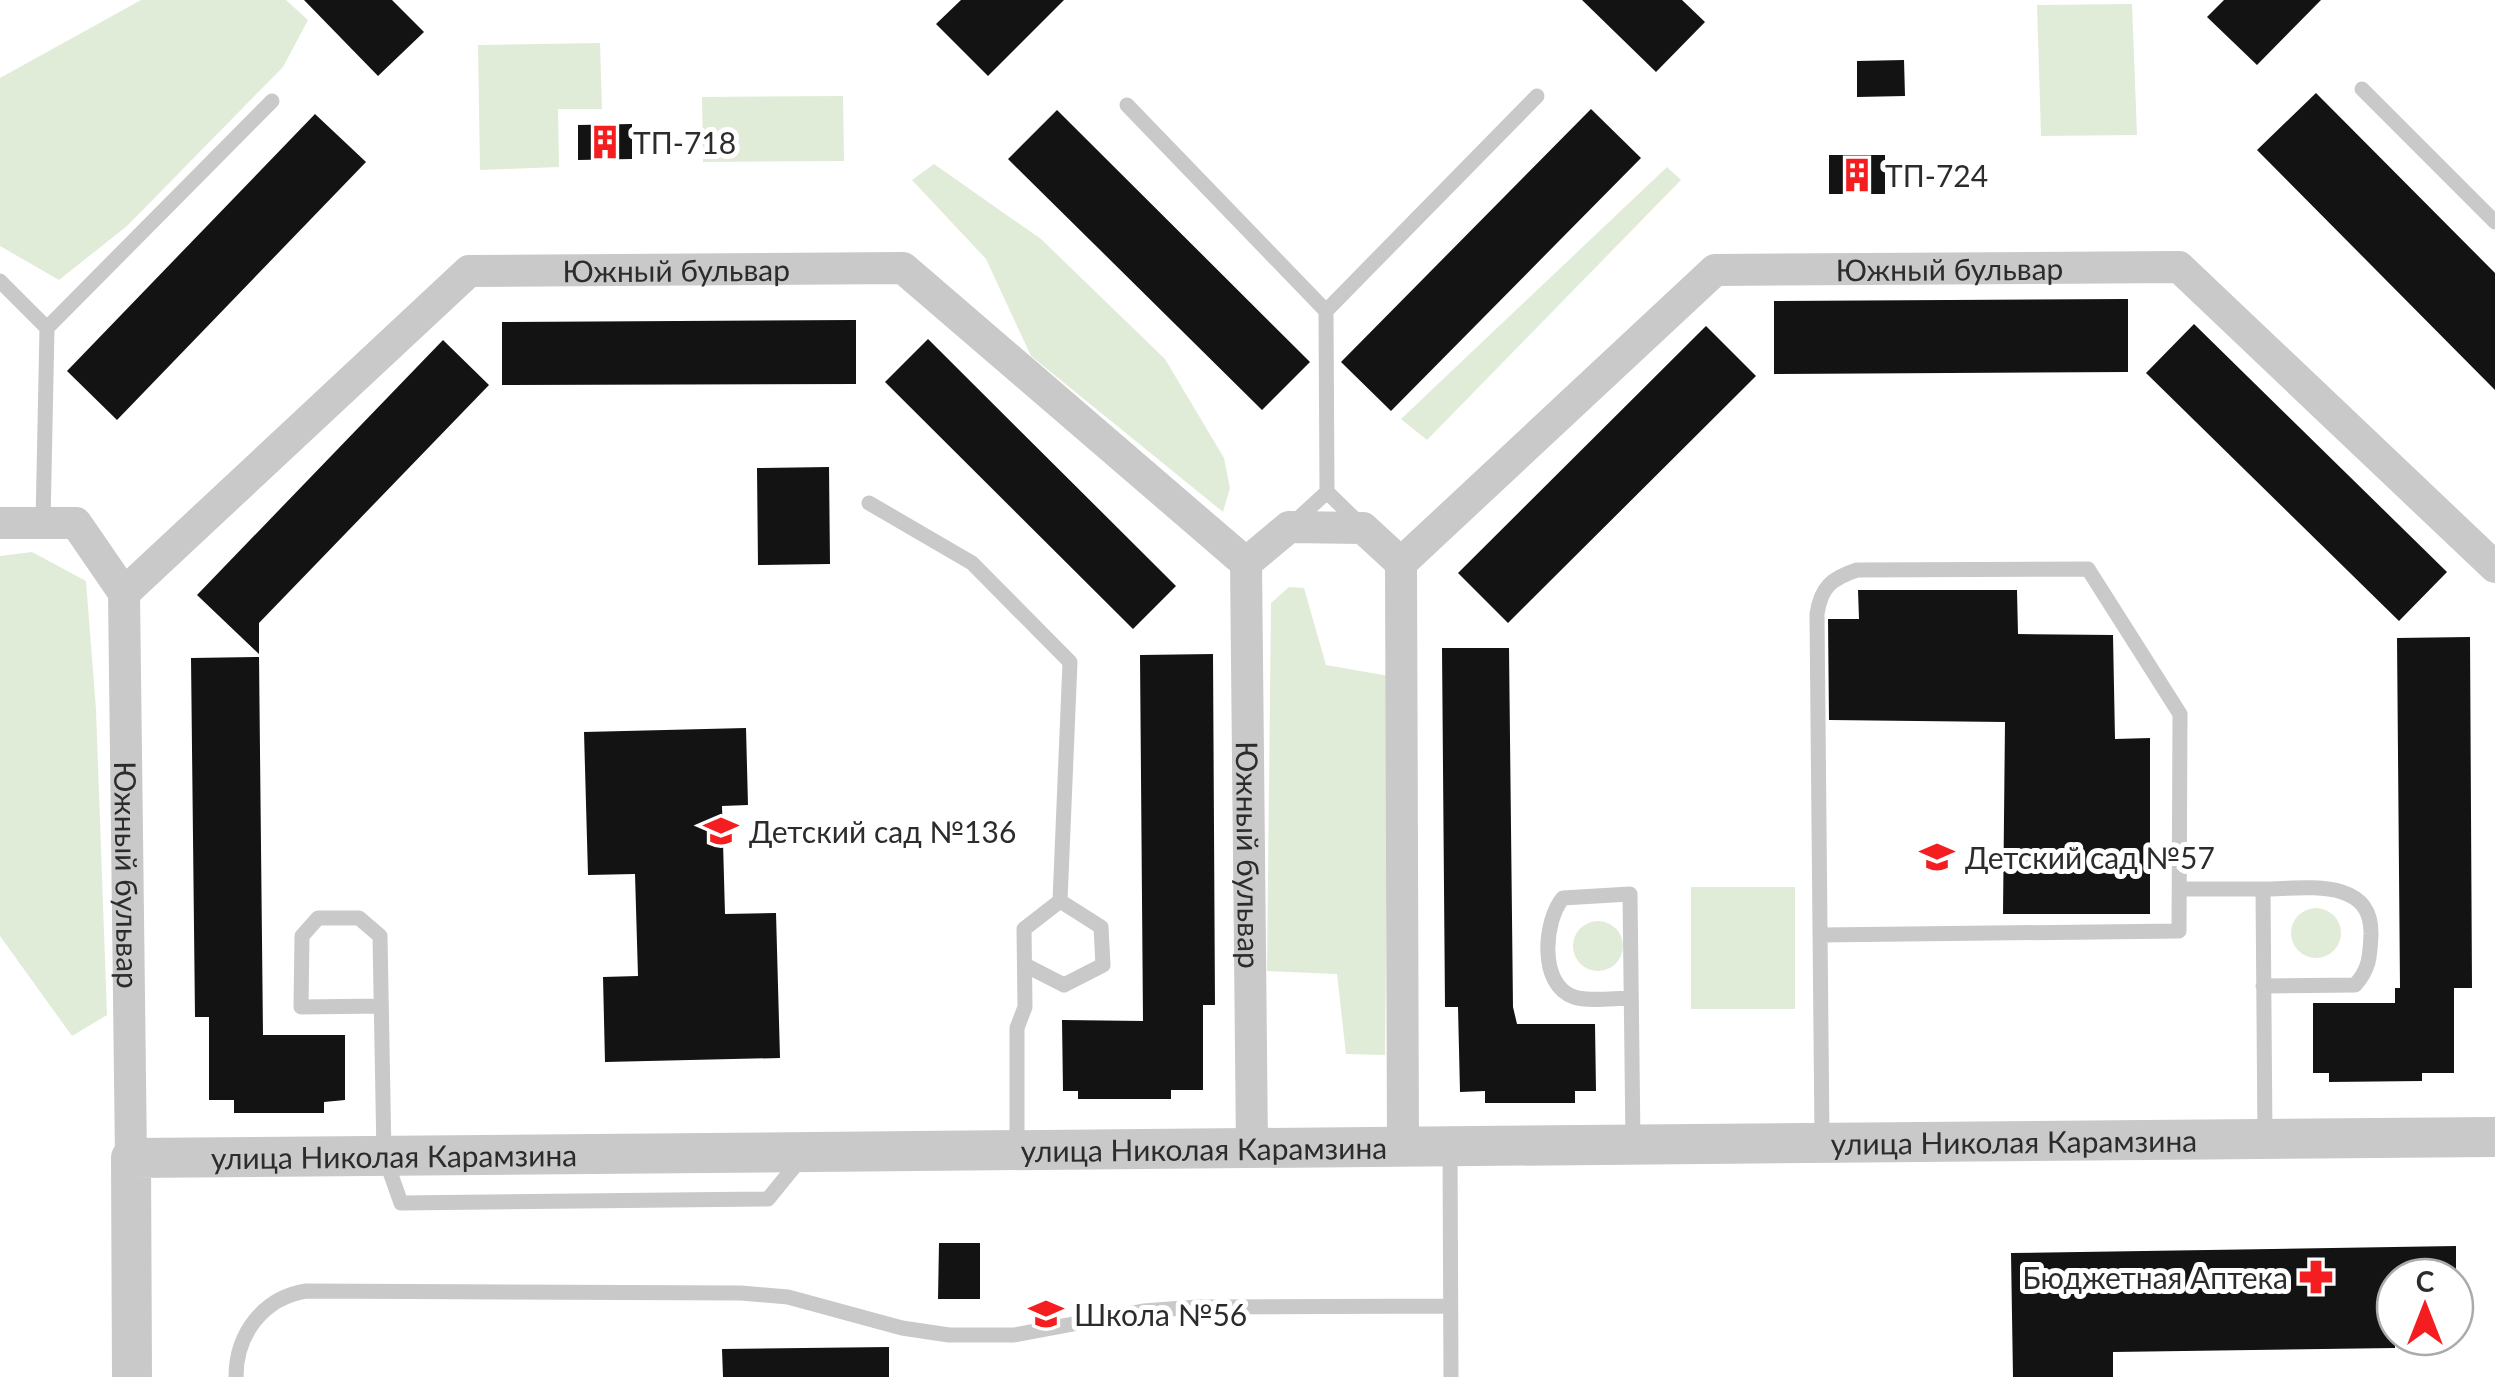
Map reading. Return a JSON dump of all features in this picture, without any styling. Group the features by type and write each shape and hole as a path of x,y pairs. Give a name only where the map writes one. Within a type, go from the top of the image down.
{"street":[{"name":"Южный бульвар","path":"1402,562 1715,270 2180,267 2495,567"},
{"name":"Южный бульвар","path":"131,1158 124,593 469,271 903,268 1246,562 1252,1148"},
{"path":"0,523 76,523 124,593"},
{"path":"1246,562 1288,527 1364,528 1402,562 1403,1148"},
{"name":"улица Николая Карамзина","path":"131,1158 2495,1137"},
{"path":"131,1158 132,1377"}],"lane":[{"path":"2362,89 2495,222"},
{"path":"1326,311 1537,96"},
{"path":"43,523 48,328 272,101"},
{"path":"1127,105 1326,311 1327,492 1364,528"},
{"path":"0,280 48,328"},
{"path":"1288,527 1327,492"},
{"path":"869,503 972,562 1070,662 1060,901 1024,929 1025,1007 1016,1028 1017,1149"},
{"path":"1820,934 2180,931 2180,714 2088,569 1857,570 1826,584 1817,614 1820,934 1822,1143"},
{"path":"2180,889 2338,889 2356,895 2367,907 2371,922 2370,959 2366,973 2354,985 2263,986"},
{"path":"2264,889 2265,1139"},
{"path":"1631,998 1573,997 1560,988 1550,958 1549,926 1552,911 1564,898 1630,894 1633,1146"},
{"path":"1025,965 1064,985 1103,965 1101,927 1060,901"},
{"path":"381,1006 301,1007 302,936 318,918 360,918 380,936 384,1156"},
{"path":"1450,1148 1451,1377"},
{"path":"236,1377 238,1352 253,1323 278,1298 306,1291 741,1293 788,1297 902,1328 948,1335 1014,1335 1142,1311 1197,1306 1450,1306"}],"green space":[{"path":"141,0 286,0 308,20 283,67 127,226 59,280 0,246 0,78"},
{"path":"2132,4 2137,135 2041,136 2037,5"},
{"path":"600,43 602,109 558,109 559,167 480,170 478,45"},
{"path":"843,96 844,161 703,162 702,97"},
{"path":"934,164 1041,239 1165,359 1224,458 1230,488 1223,512 1031,356 986,259 912,180"},
{"path":"1667,167 1681,180 1427,440 1401,419"},
{"path":"32,552 86,581 96,710 107,1015 72,1036 0,936 0,556"},
{"path":"1289,587 1304,588 1326,665 1389,676 1385,1055 1346,1054 1337,974 1267,971 1271,603"},
{"path":"1691,887 1795,887 1795,1009 1691,1009"},
{"path":"2316,908 2334,915 2341,933 2334,951 2316,958 2298,951 2291,933 2298,915"},
{"path":"1598,921 1616,928 1623,946 1616,964 1598,971 1580,964 1573,946 1580,928"}],"building":[{"path":"304,0 392,0 424,32 378,76"},
{"path":"961,0 1064,0 988,76 936,24"},
{"path":"1582,0 1682,0 1705,22 1656,72"},
{"path":"2224,0 2321,0 2257,65 2207,17"},
{"path":"1904,60 1905,96 1857,97 1857,61"},
{"path":"2316,93 2495,273 2495,390 2257,150"},
{"path":"1591,109 1641,158 1391,411 1341,362"},
{"path":"1057,110 1310,362 1262,410 1008,159"},
{"path":"315,114 366,162 117,420 67,371"},
{"name":"ТП-718","path":"632,124 632,159 578,160 578,125"},
{"name":"ТП-724","path":"1829,155 1885,155 1885,194 1829,194"},
{"path":"2128,299 2128,372 1774,374 1774,301"},
{"path":"856,320 856,384 502,385 502,322"},
{"path":"2194,324 2447,572 2399,621 2146,373"},
{"path":"1706,326 1756,376 1508,623 1458,573"},
{"path":"928,339 1176,586 1133,629 885,382"},
{"path":"443,340 489,385 259,623 259,654 197,595"},
{"path":"829,467 830,564 758,565 757,468"},
{"path":"1858,590 2017,590 2018,634 2113,635 2115,739 2150,738 2150,914 2003,914 2005,722 1829,720 1828,619 1859,619"},
{"path":"2470,637 2472,988 2454,988 2454,1073 2422,1073 2422,1081 2329,1082 2329,1073 2313,1073 2313,1003 2395,1003 2395,988 2400,988 2397,638"},
{"path":"1442,648 1509,648 1513,1007 1517,1024 1595,1024 1596,1091 1575,1091 1575,1103 1485,1103 1485,1091 1460,1092 1458,1007 1445,1007"},
{"path":"1213,654 1215,1005 1203,1005 1203,1090 1171,1090 1171,1099 1078,1099 1078,1091 1063,1091 1062,1020 1143,1021 1140,655"},
{"path":"259,657 263,1035 345,1035 345,1100 324,1102 324,1113 234,1113 234,1100 209,1100 209,1017 195,1017 191,658"},
{"path":"746,728 748,805 722,806 725,914 776,913 780,1058 605,1062 603,977 638,976 635,874 588,875 584,732"},
{"path":"939,1243 980,1243 980,1299 938,1299"},
{"path":"2456,1246 2456,1257 2375,1257 2375,1348 2113,1352 2113,1377 2013,1377 2011,1253"},
{"path":"889,1347 889,1377 723,1377 722,1349"}],"place":[{"name":"ТП-718","path":"605,142"},
{"name":"ТП-724","path":"1857,175"},
{"name":"Детский сад №136","path":"721,831"},
{"name":"Детский сад №57","path":"1937,857"},
{"name":"Бюджетная Аптека","path":"2316,1277"},
{"name":"Школа №56","path":"1046,1314"}]}
